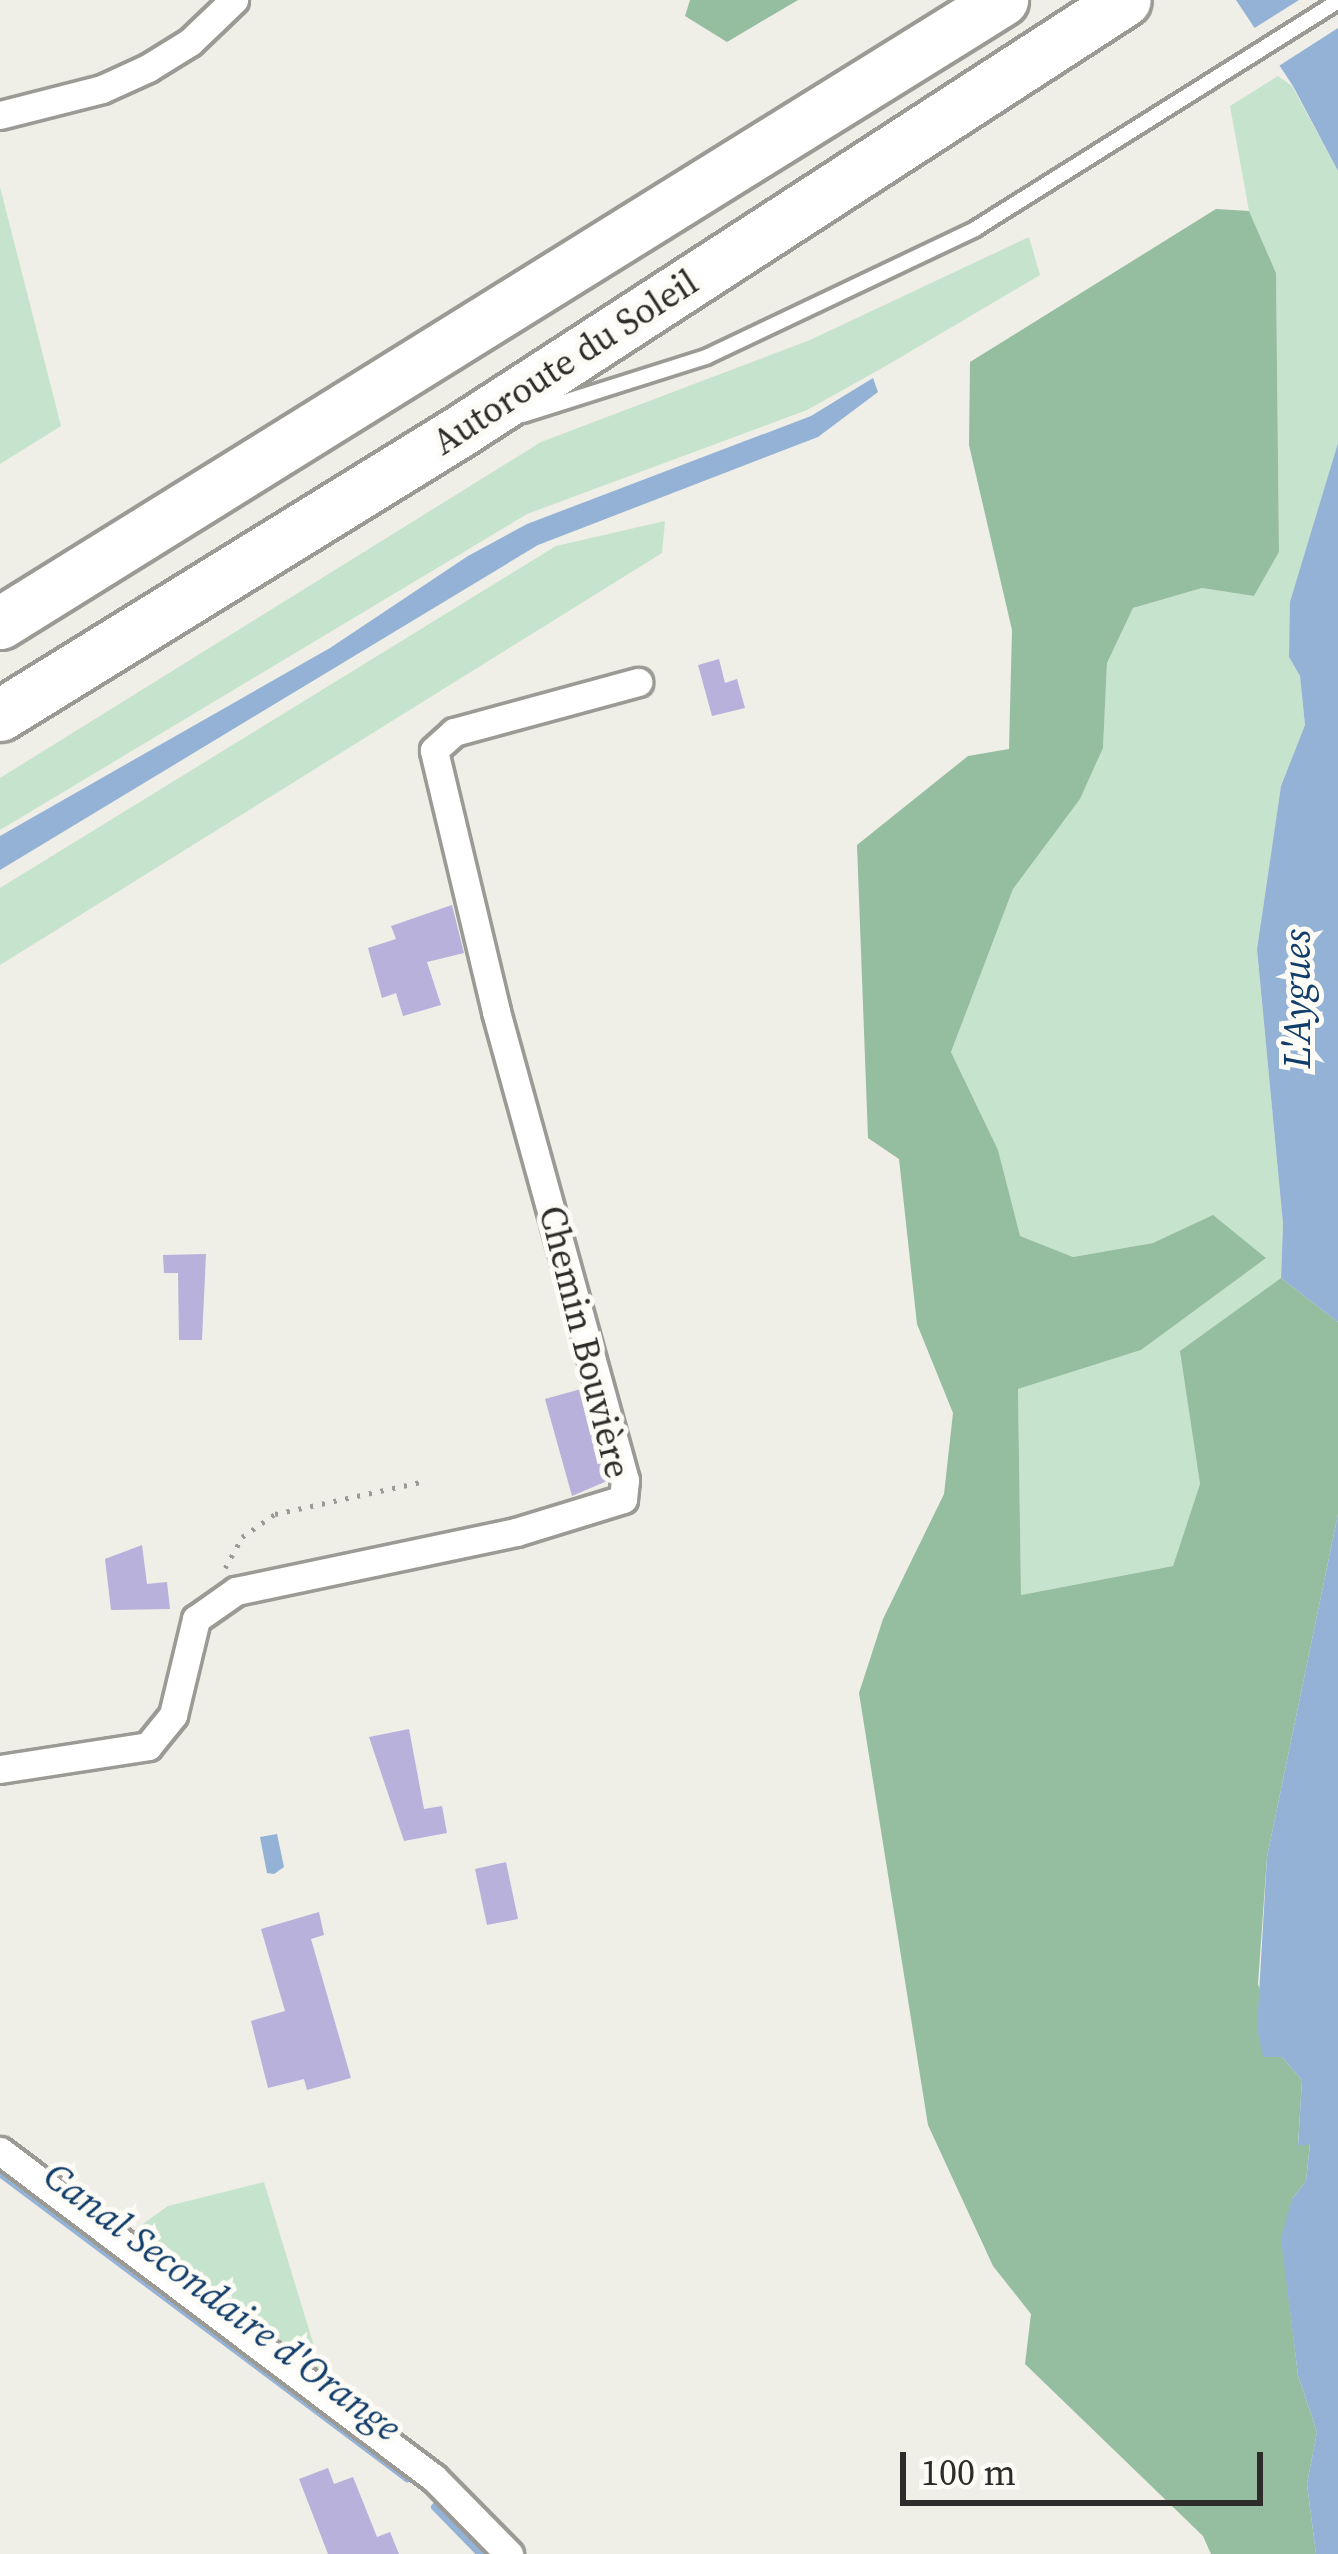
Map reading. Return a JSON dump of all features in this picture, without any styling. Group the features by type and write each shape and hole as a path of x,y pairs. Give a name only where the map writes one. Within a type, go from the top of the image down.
{"highway":[{"name":"Autoroute du Soleil","path":"0,622 1002,0"},
{"name":"Autoroute du Soleil","path":"0,715 460,431 1125,0"}],"street":[{"path":"0,115 102,89 148,68 190,42 234,0"},
{"name":"Chemin Bouvière","path":"214,1602 610,1510 623,1499 625,1480 496,1011 434,750 454,732 638,682"},
{"path":"0,1769 148,1746 164,1734 196,1619 214,1602"},
{"path":"0,2151 434,2478 509,2554"}],"lane":[{"path":"460,431 582,400 706,357 975,230 1338,1"}],"path":[{"path":"214,1602 227,1562 259,1522 420,1482"}],"green space":[{"path":"690,0 798,0 727,42 685,16"},
{"path":"1278,76 1292,86 1338,171 1338,443 1291,602 1289,657 1300,676 1305,725 1281,786 1257,949 1283,1224 1281,1278 1181,1351 1200,1484 1173,1566 1021,1595 1018,1389 1141,1350 1265,1257 1213,1216 1153,1243 1073,1257 1019,1236 998,1150 951,1052 1013,889 1080,799 1103,748 1107,663 1133,608 1202,588 1254,596 1279,552 1276,273 1249,211 1230,106"},
{"path":"0,187 61,426 0,464"},
{"path":"1216,209 1249,211 1276,273 1279,552 1254,596 1202,588 1133,608 1107,663 1103,748 1080,799 1013,889 951,1052 998,1150 1020,1236 1073,1257 1153,1243 1213,1215 1266,1258 1141,1350 1018,1389 1021,1595 1173,1566 1200,1484 1180,1351 1281,1278 1338,1322 1338,1514 1267,1857 1258,1984 1282,2057 1302,2080 1298,2145 1310,2143 1306,2181 1292,2199 1286,2275 1298,2375 1317,2432 1307,2484 1316,2554 1211,2554 1203,2536 1025,2364 1031,2314 993,2266 928,2125 859,1693 883,1619 944,1494 953,1413 917,1324 899,1159 868,1138 857,845 968,756 1009,749 1012,630 969,445 970,362"},
{"path":"1029,237 1040,275 884,367 807,410 527,514 0,830 0,778 541,442 810,340"},
{"path":"665,521 662,553 0,965 0,888 556,546"},
{"path":"264,2182 317,2356 336,2390 133,2231 168,2206"}],"water":[{"path":"1236,0 1338,0 1338,171 1293,86"},
{"path":"873,378 878,392 818,437 538,545 0,870 0,836 330,648 468,556 527,524 811,416"},
{"name":"L'Aygues","path":"1338,443 1338,1322 1281,1278 1283,1224 1257,949 1281,786 1305,725 1300,676 1289,657 1290,602"},
{"path":"1338,1514 1338,2554 1316,2554 1307,2484 1317,2432 1298,2375 1281,2239 1292,2199 1306,2181 1310,2144 1298,2146 1302,2080 1282,2057 1263,2057 1257,2028 1267,1857"},
{"path":"277,1834 284,1867 267,1873 260,1837"}],"pier":[{"path":"1299,0 1338,0 1338,28 1271,71 1245,34"}],"building":[{"path":"719,659 725,683 737,679 745,708 712,716 698,665"},
{"path":"452,905 464,953 427,962 441,1005 403,1016 396,993 382,998 368,948 396,939 391,926"},
{"path":"206,1254 202,1340 179,1340 178,1273 164,1273 163,1255"},
{"path":"581,1389 607,1481 572,1496 545,1399"},
{"path":"142,1545 147,1584 167,1582 170,1609 111,1610 105,1559"},
{"path":"409,1729 424,1809 442,1806 447,1833 404,1841 369,1737"},
{"path":"506,1862 518,1919 487,1925 475,1869"},
{"path":"319,1912 324,1935 311,1939 351,2078 307,2090 304,2079 268,2088 251,2021 285,2011 261,1929"},
{"path":"328,2468 334,2484 353,2477 377,2537 390,2532 399,2554 328,2554 299,2479"}],"waterway":[{"name":"Canal Secondaire d'Orange","path":"0,2173 407,2478"},
{"name":"Canal Secondaire d'Orange","path":"435,2507 481,2554"}]}
